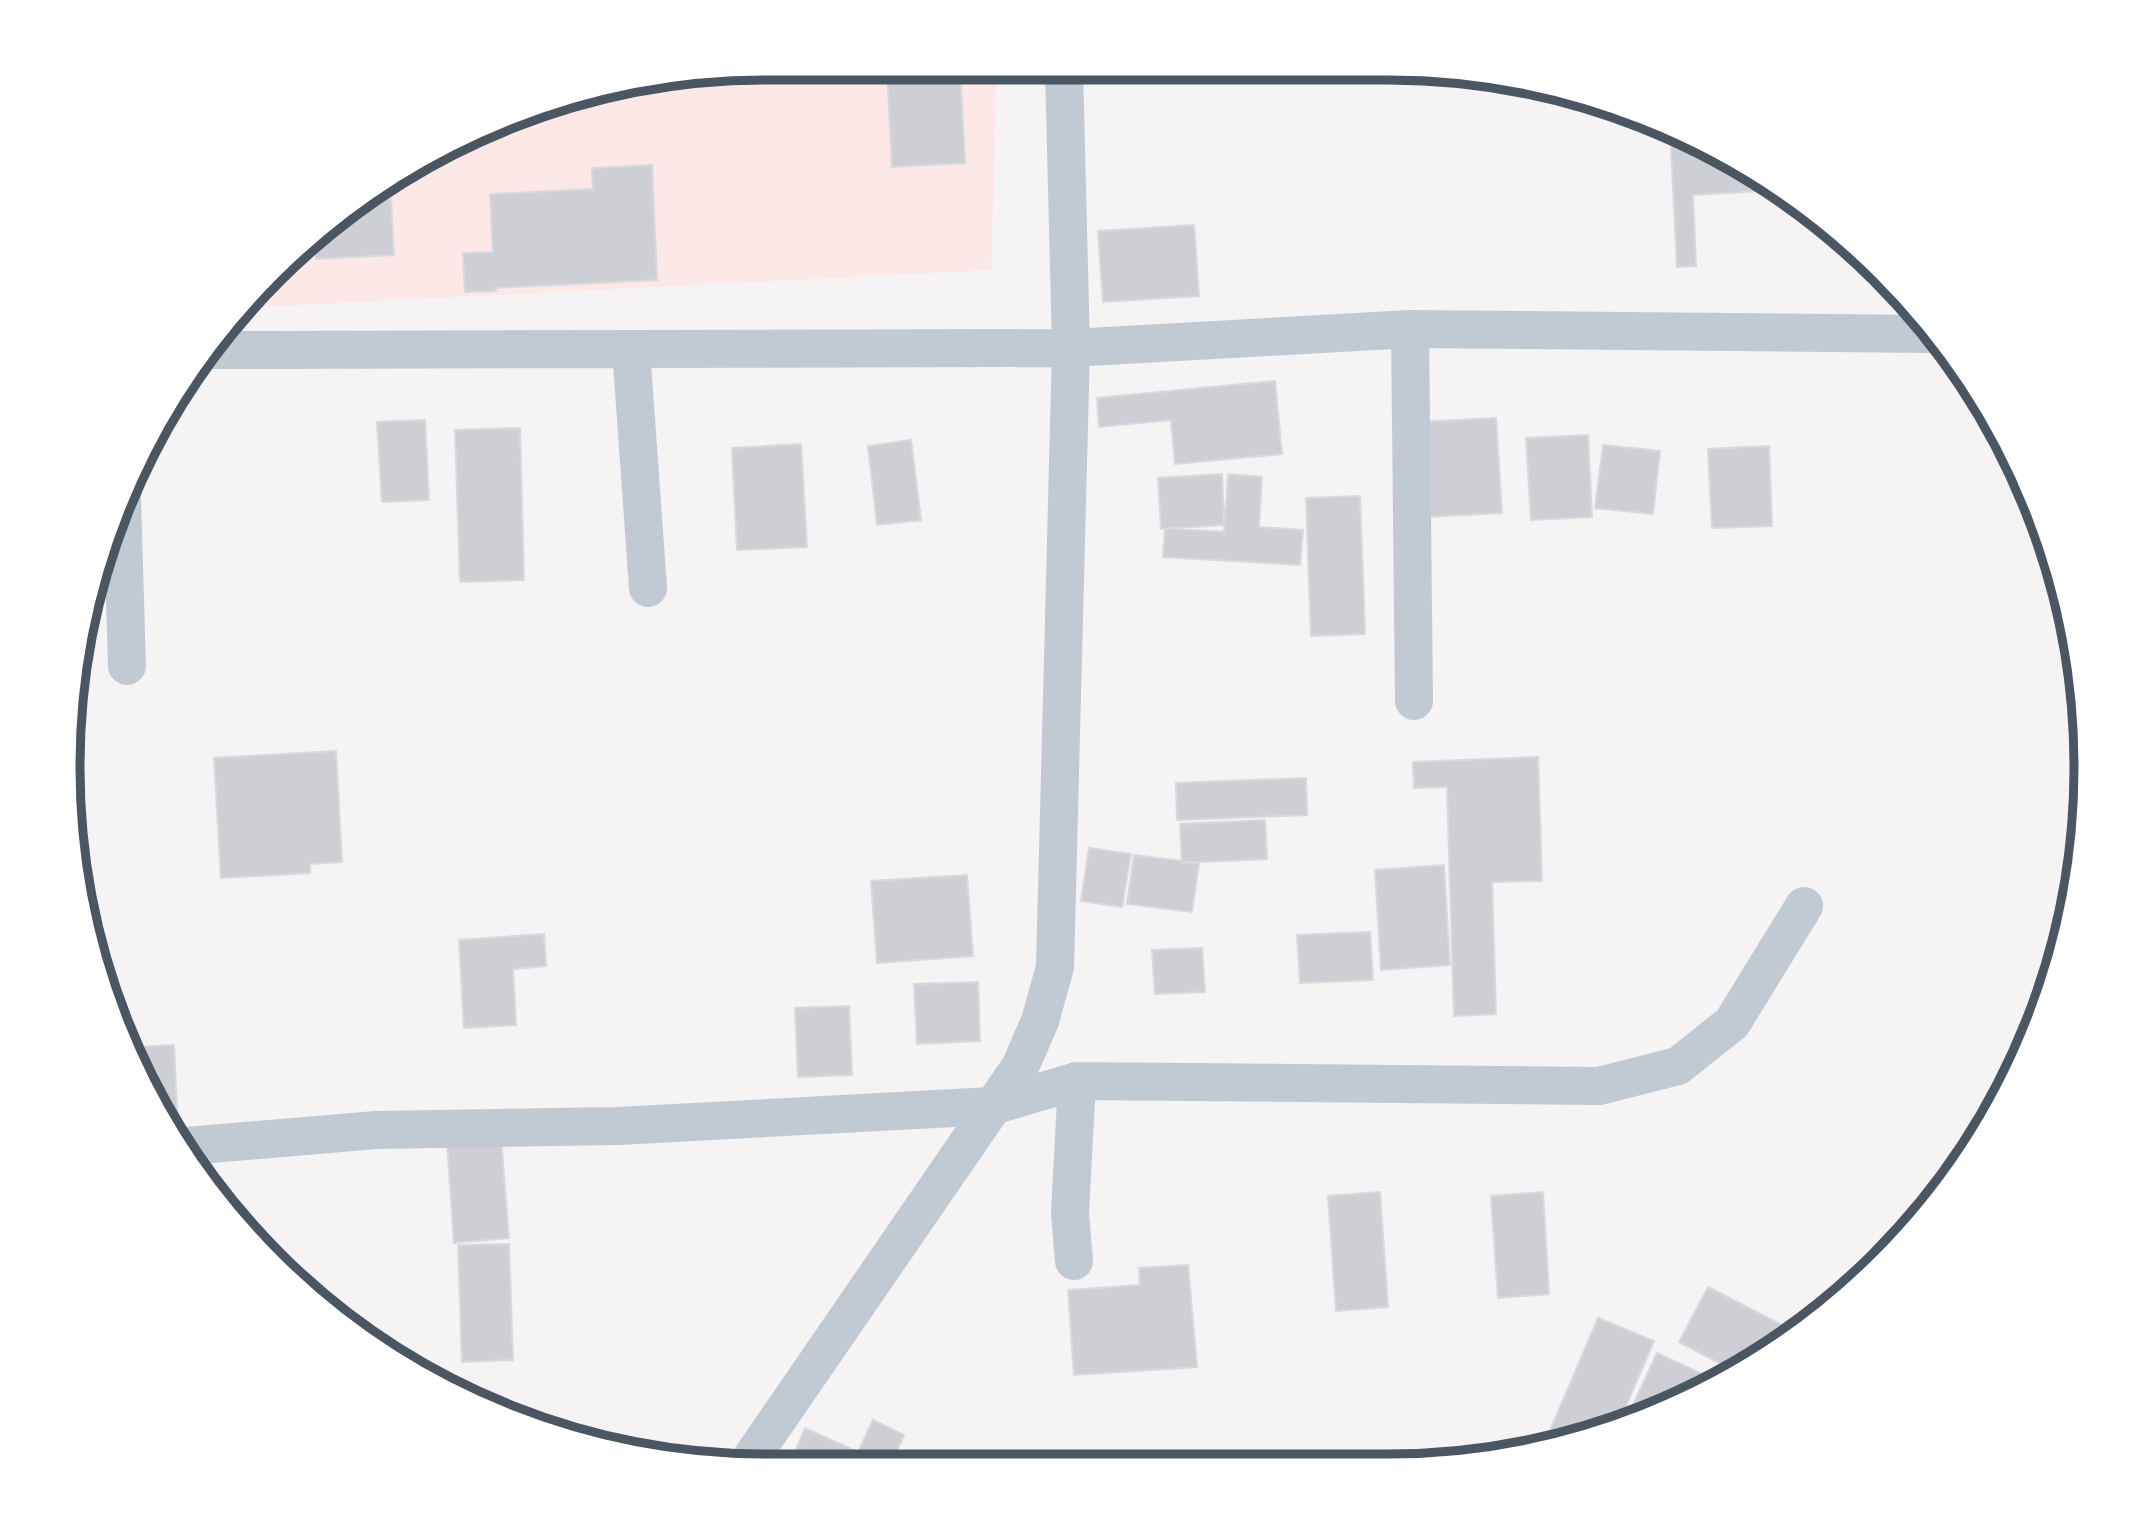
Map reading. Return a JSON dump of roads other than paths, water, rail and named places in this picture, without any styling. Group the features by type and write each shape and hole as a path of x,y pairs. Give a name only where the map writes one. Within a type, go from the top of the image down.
{"street":[{"path":"754,1453 1020,1068 1040,1021 1055,967 1071,348 1064,80"},
{"path":"1409,329 1415,701"},
{"path":"221,350 1071,348 1409,329 1920,334"},
{"path":"631,349 648,588"},
{"path":"123,530 127,666"},
{"path":"194,1145 376,1130 618,1125 992,1106 1077,1082 1599,1086 1678,1066 1732,1023 1804,906"},
{"path":"1074,1261 1070,1213 1077,1082"}]}
